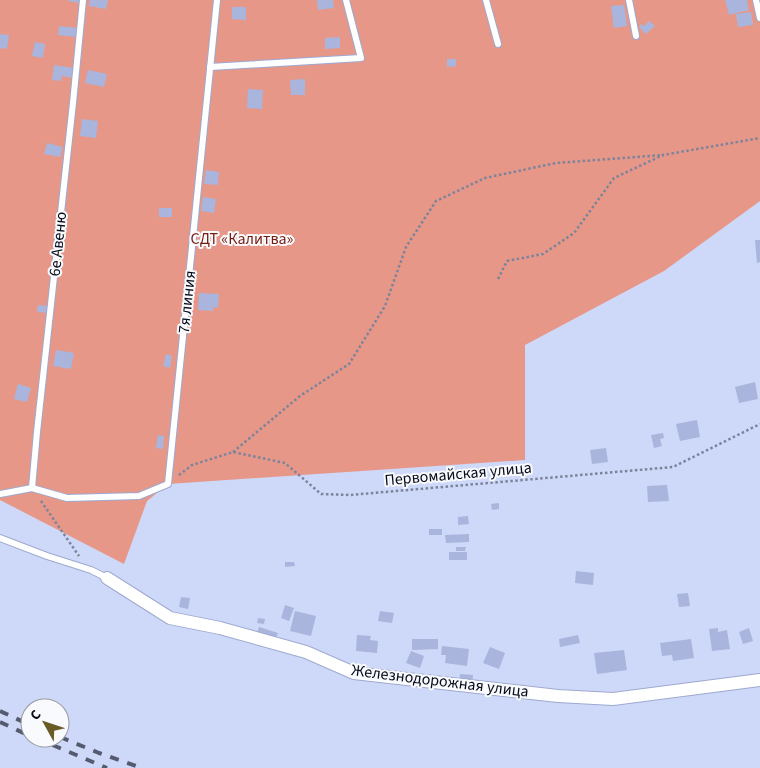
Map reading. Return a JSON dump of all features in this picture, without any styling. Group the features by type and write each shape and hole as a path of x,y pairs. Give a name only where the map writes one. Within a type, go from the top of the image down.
{"street":[{"name":"Железнодорожная улица","path":"107,578 170,618 220,628 306,652 354,673 558,696 613,699 760,680"}],"lane":[{"name":"6е Авеню","path":"32,488 83,0"},
{"name":"7я линия","path":"168,484 217,0"},
{"path":"210,67 361,58 346,0"},
{"path":"486,0 498,44"},
{"path":"629,0 636,36"},
{"path":"756,0 760,18"},
{"path":"0,494 32,488 67,498 139,496 168,484"},
{"path":"0,538 107,578"}],"path":[{"path":"233,452 300,396 349,364 385,306 406,247 436,201 485,178 556,163 663,154 760,138"},
{"path":"498,279 507,262 543,254 574,233 614,178 663,154"},
{"name":"Первомайская улица","path":"168,484 192,465 233,452 285,463 321,494 350,495 673,467 760,424"},
{"path":"32,488 88,570"}],"green space":[{"name":"СДТ «Калитва»","path":"0,0 760,0 760,201 664,271 525,345 525,460 168,484 147,501 124,564 0,500"}],"building":[{"path":"80,0 80,3 68,1"},
{"path":"90,0 108,0 106,9 89,6"},
{"path":"317,0 333,0 334,8 318,10"},
{"path":"725,0 747,0 749,10 729,15"},
{"path":"624,5 627,26 614,28 611,6"},
{"path":"232,7 246,7 246,20 232,19"},
{"path":"751,12 753,25 738,27 736,14"},
{"path":"649,21 655,26 646,34 639,27 641,24 644,26"},
{"path":"59,26 78,28 77,37 58,35"},
{"path":"0,34 9,35 7,49 0,48"},
{"path":"340,37 340,48 325,49 325,38"},
{"path":"35,42 45,44 43,58 32,56"},
{"path":"447,59 456,59 456,66 447,67"},
{"path":"54,65 74,68 73,78 62,76 61,81 52,80"},
{"path":"88,70 107,74 104,87 85,83"},
{"path":"305,79 305,95 291,95 290,80"},
{"path":"248,89 263,90 262,109 247,108"},
{"path":"82,119 98,121 96,138 80,136"},
{"path":"47,143 63,147 60,157 44,154"},
{"path":"206,170 219,172 218,185 204,184"},
{"path":"203,197 216,199 214,213 201,211"},
{"path":"159,208 172,208 172,217 159,217"},
{"path":"755,240 760,240 760,262 757,263"},
{"path":"199,293 219,294 218,308 213,307 213,311 198,310"},
{"path":"38,305 49,306 48,313 37,312"},
{"path":"56,350 74,353 71,369 53,366"},
{"path":"166,354 172,356 170,368 163,366"},
{"path":"755,382 758,399 739,403 735,387"},
{"path":"18,384 31,388 27,402 14,399"},
{"path":"697,420 700,437 680,441 676,424"},
{"path":"663,433 664,438 660,439 662,446 654,448 651,435"},
{"path":"158,435 164,436 163,449 156,448"},
{"path":"606,448 608,462 592,464 590,450"},
{"path":"667,485 669,501 648,502 647,486"},
{"path":"499,503 499,509 492,510 491,504"},
{"path":"468,516 469,524 458,525 458,517"},
{"path":"429,529 442,529 442,535 429,535"},
{"path":"469,534 469,542 446,543 445,535"},
{"path":"456,547 466,547 465,551 456,551"},
{"path":"449,552 467,552 467,560 449,560"},
{"path":"285,562 294,562 295,566 285,567"},
{"path":"576,571 594,573 593,585 575,583"},
{"path":"688,593 690,606 679,607 677,594"},
{"path":"181,597 190,598 188,609 179,607"},
{"path":"285,605 294,608 289,621 281,618"},
{"path":"295,611 316,616 311,636 290,631"},
{"path":"380,611 394,613 392,623 378,621"},
{"path":"258,618 265,619 264,624 257,623"},
{"path":"259,627 278,633 275,640 257,633"},
{"path":"718,628 718,632 727,630 730,649 712,651 709,629"},
{"path":"749,628 753,641 743,644 739,632"},
{"path":"357,635 371,636 370,640 378,641 377,653 356,651"},
{"path":"578,635 580,643 560,647 559,639"},
{"path":"412,639 438,639 438,649 412,650"},
{"path":"691,639 694,658 673,661 672,655 662,656 660,643"},
{"path":"442,646 469,649 467,666 445,663 446,655 441,655"},
{"path":"490,647 505,653 499,669 483,663"},
{"path":"624,650 627,670 597,674 594,653"},
{"path":"411,651 424,656 420,668 406,663"},
{"path":"460,674 473,675 472,684 459,683"}],"railway":[{"path":"0,711 20,720"},
{"path":"0,722 20,731"},
{"path":"70,741 142,768"},
{"path":"60,748 107,768"}]}
